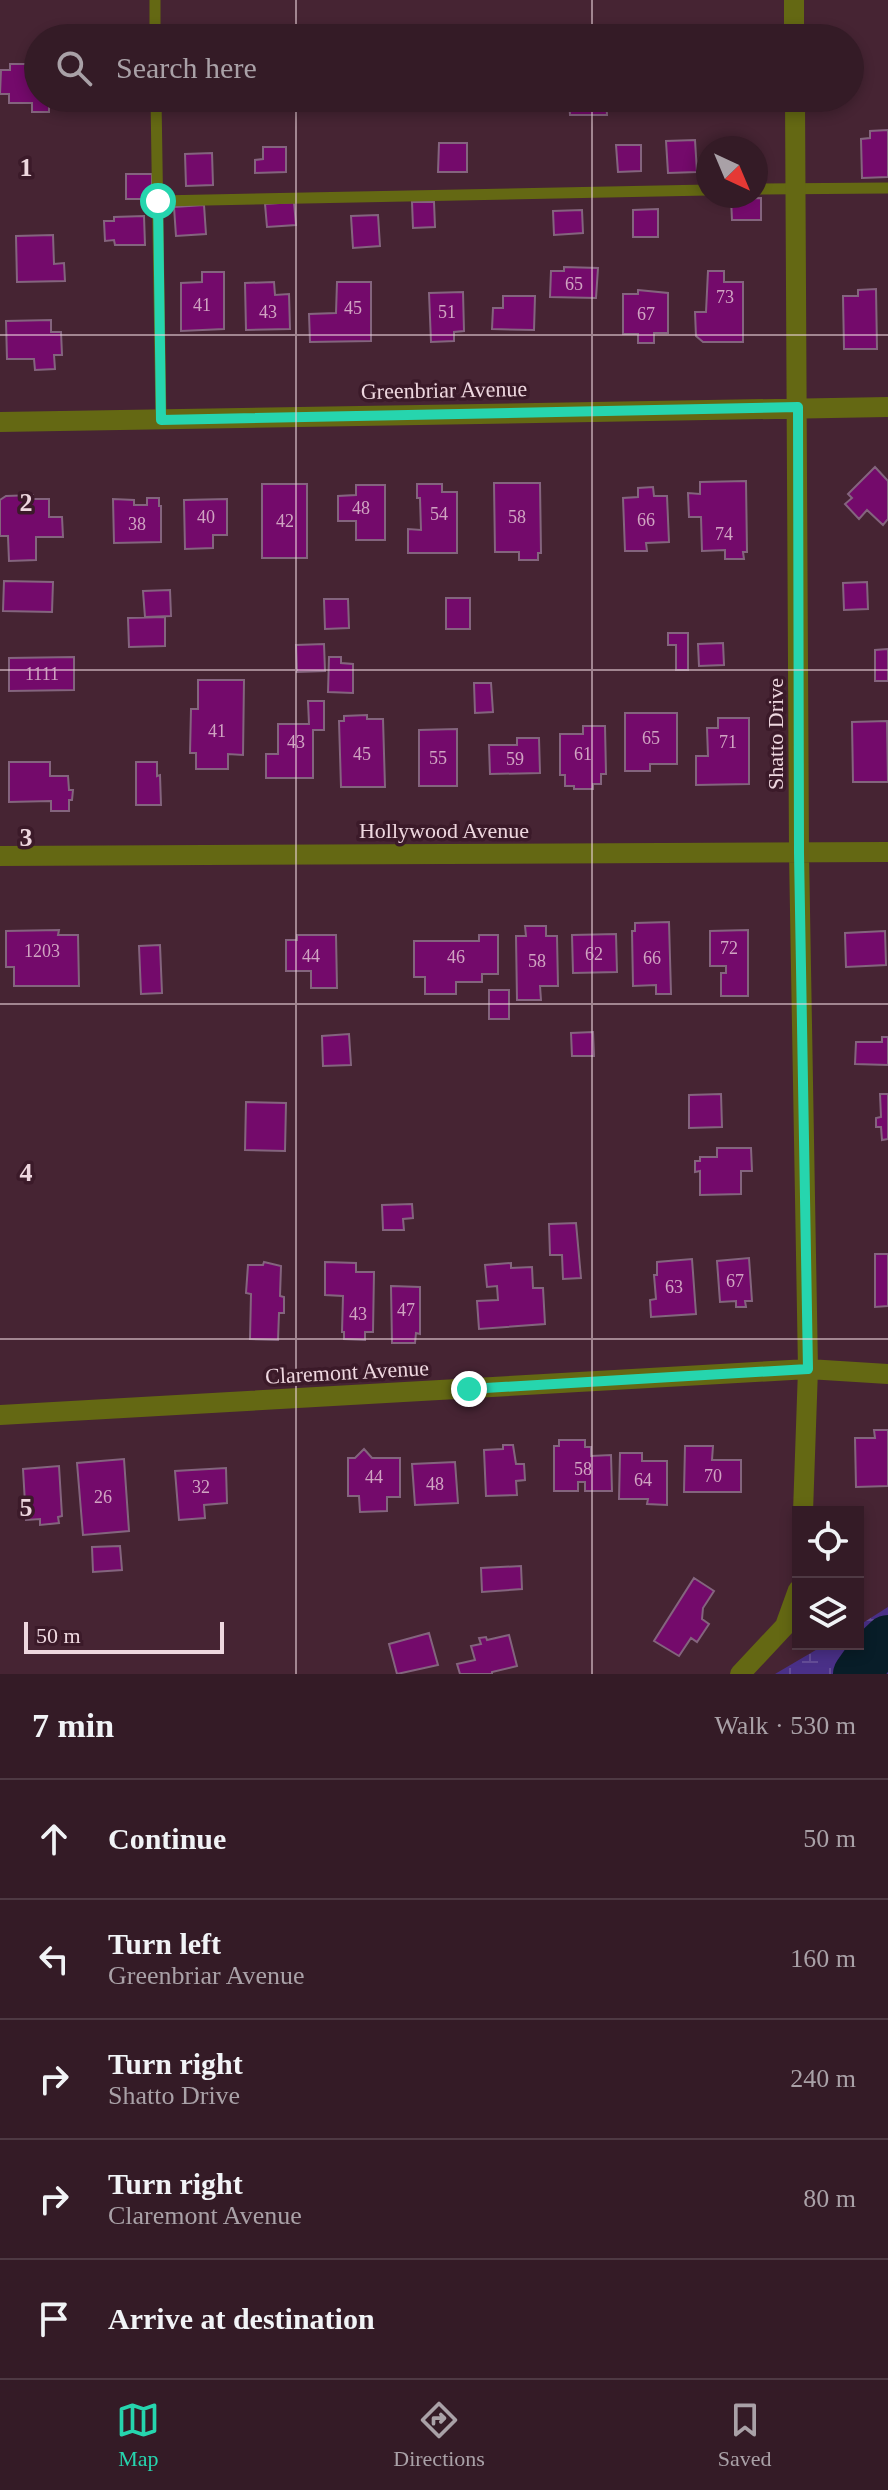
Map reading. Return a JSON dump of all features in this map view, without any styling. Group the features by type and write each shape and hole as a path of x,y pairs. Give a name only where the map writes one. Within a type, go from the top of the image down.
{"street":[{"path":"794,0 794,24"},
{"name":"Shatto Drive","path":"795,112 799,853 808,1369 803,1506"},
{"name":"Greenbriar Avenue","path":"0,422 888,407"},
{"name":"Hollywood Avenue","path":"0,856 888,852"},
{"name":"Claremont Avenue","path":"0,1415 808,1369 888,1374"},
{"path":"740,1674 785,1626 792,1607"}],"lane":[{"path":"155,0 155,24"},
{"path":"156,112 161,420"},
{"path":"768,189 888,188"},
{"path":"158,201 696,190"}],"green space":[{"path":"888,1607 888,1674 775,1674 816,1650 864,1650 864,1622"}],"building":[{"path":"10,64 24,64 24,103 9,103 9,94 0,94 1,70 10,70"},
{"path":"570,112 607,112 607,115 570,115"},
{"path":"888,130 888,177 862,178 861,139 870,138 870,131"},
{"path":"695,140 696,172 668,173 666,141"},
{"path":"439,143 467,143 467,172 438,172"},
{"path":"616,145 641,145 641,171 618,172"},
{"path":"263,147 286,147 286,172 255,173 255,160 263,159"},
{"path":"212,153 213,185 186,186 185,154"},
{"path":"126,174 152,174 152,199 126,199"},
{"path":"294,202 296,225 267,227 265,204"},
{"path":"412,202 434,202 435,227 413,228"},
{"path":"204,205 206,234 176,236 174,207"},
{"path":"731,208 761,208 761,220 732,220"},
{"path":"658,209 658,237 633,237 633,210"},
{"path":"582,210 583,233 554,235 553,211"},
{"path":"378,215 380,246 353,248 351,216"},
{"path":"144,216 145,245 115,245 114,240 105,241 104,221 114,221 114,217"},
{"path":"53,235 54,264 64,263 65,281 17,282 16,236"},
{"path":"564,267 598,268 596,298 550,297 551,271 564,271"},
{"path":"708,271 724,271 724,282 743,282 743,342 703,342 696,336 695,312 706,312"},
{"path":"202,272 224,272 224,329 181,331 181,283 202,282"},
{"path":"274,282 275,295 289,294 290,329 246,330 245,283"},
{"path":"337,282 371,282 371,341 310,342 309,314 336,313"},
{"path":"876,289 877,349 844,349 843,296 858,296 858,290"},
{"path":"638,290 668,293 668,333 654,333 654,343 638,343 638,334 623,334 623,294 638,294"},
{"path":"463,292 464,331 454,332 454,341 431,342 429,293"},
{"path":"503,296 535,296 534,330 492,329 493,308 503,308"},
{"path":"51,320 51,332 61,332 62,355 54,355 55,369 35,370 34,359 7,359 6,321"},
{"path":"875,467 888,481 888,519 883,525 867,510 859,519 845,504 852,498 848,494"},
{"path":"746,481 747,552 743,552 744,559 725,559 725,550 702,551 701,517 689,517 688,493 700,494 700,482"},
{"path":"494,483 540,483 541,553 538,553 538,560 519,560 519,552 495,552"},
{"path":"262,484 307,484 307,558 262,558"},
{"path":"417,484 442,484 442,492 457,492 457,553 408,553 408,529 421,530"},
{"path":"356,485 385,485 385,540 356,540 356,521 338,521 338,496 356,495"},
{"path":"653,487 654,496 667,496 669,542 646,543 647,551 625,551 623,498 638,497 638,488"},
{"path":"33,495 33,499 49,499 49,517 62,517 63,537 36,537 36,560 9,561 8,536 0,536 0,500 6,496"},
{"path":"147,498 159,498 161,542 114,543 113,499 134,500 134,505 147,505"},
{"path":"227,499 227,535 213,535 213,548 185,549 184,500"},
{"path":"4,581 53,582 52,612 3,611"},
{"path":"867,582 868,609 844,610 843,583"},
{"path":"170,590 171,616 145,617 143,591"},
{"path":"446,598 470,598 470,629 446,629"},
{"path":"324,599 348,599 349,628 325,629"},
{"path":"165,617 165,646 129,647 128,618"},
{"path":"668,633 688,633 688,670 676,670 676,645 668,645"},
{"path":"723,643 724,665 699,666 698,644"},
{"path":"324,644 325,671 297,672 296,645"},
{"path":"888,649 888,681 875,681 875,650"},
{"path":"74,657 74,690 9,691 9,658"},
{"path":"329,657 341,657 341,663 353,664 353,693 328,692"},
{"path":"198,680 244,680 243,755 228,754 228,769 196,769 196,753 190,753 191,709 198,709"},
{"path":"474,683 491,683 493,712 475,713"},
{"path":"308,701 324,701 324,730 313,730 313,778 266,778 266,754 278,754 278,724 309,724"},
{"path":"625,713 677,713 677,764 650,764 650,771 625,771"},
{"path":"367,715 367,719 383,719 385,787 341,787 339,721 344,721 344,716"},
{"path":"718,718 749,718 749,784 696,785 696,756 708,756 707,728 718,728"},
{"path":"887,721 888,782 853,782 852,722"},
{"path":"583,726 605,726 606,774 601,774 601,784 593,784 593,789 565,786 565,775 560,775 560,734 583,734"},
{"path":"457,729 457,786 419,786 419,730"},
{"path":"517,738 539,738 540,773 490,774 489,745 517,745"},
{"path":"9,762 50,762 50,776 68,776 69,790 73,790 69,811 51,811 51,801 9,802"},
{"path":"136,762 157,762 161,805 136,805"},
{"path":"669,922 671,994 656,994 656,985 633,986 632,931 635,931 635,923"},
{"path":"525,926 546,926 546,936 557,936 558,986 540,986 541,1000 517,1000 516,936 526,936"},
{"path":"59,930 58,935 78,935 79,986 14,986 14,967 6,967 6,931"},
{"path":"748,930 748,996 721,996 721,973 726,973 726,966 710,966 710,931"},
{"path":"885,931 886,965 846,967 845,933"},
{"path":"616,934 617,972 573,973 572,935"},
{"path":"297,935 336,935 337,988 311,988 311,971 286,971 286,940 297,940"},
{"path":"479,935 498,935 498,974 482,974 482,982 456,982 456,994 425,994 425,977 414,977 414,941 479,941"},
{"path":"160,945 162,993 141,994 139,946"},
{"path":"489,990 509,990 509,1019 489,1019"},
{"path":"593,1032 594,1056 572,1056 571,1033"},
{"path":"349,1034 351,1065 323,1066 322,1036"},
{"path":"882,1037 888,1037 888,1065 855,1064 856,1042 882,1042"},
{"path":"721,1094 722,1127 689,1128 689,1095"},
{"path":"880,1094 888,1094 888,1139 882,1140 881,1127 876,1127 876,1118 881,1117"},
{"path":"246,1102 286,1103 285,1151 245,1150"},
{"path":"717,1148 751,1148 752,1171 741,1171 741,1194 700,1195 700,1171 695,1172 695,1161 700,1161 700,1157 717,1157"},
{"path":"412,1204 413,1218 403,1219 404,1230 383,1230 382,1205"},
{"path":"576,1223 581,1278 563,1279 562,1255 550,1255 549,1224"},
{"path":"875,1254 888,1254 888,1306 875,1307"},
{"path":"749,1258 752,1301 745,1301 746,1307 736,1307 736,1301 720,1302 717,1261"},
{"path":"692,1259 696,1314 651,1317 650,1300 656,1299 654,1275 657,1275 657,1262"},
{"path":"264,1262 281,1266 280,1296 284,1297 284,1313 279,1313 278,1340 250,1339 251,1294 246,1293 248,1265 263,1265"},
{"path":"325,1262 356,1263 356,1272 374,1272 373,1332 365,1332 365,1340 344,1339 343,1296 325,1295"},
{"path":"511,1263 511,1268 532,1267 533,1288 543,1288 545,1324 479,1329 477,1301 498,1300 497,1286 487,1287 485,1265"},
{"path":"391,1286 420,1287 420,1334 416,1333 415,1343 392,1343"},
{"path":"874,1430 888,1430 888,1486 856,1487 855,1438 875,1438"},
{"path":"559,1440 585,1440 585,1447 591,1447 591,1456 611,1455 612,1491 585,1491 585,1482 578,1482 578,1491 554,1491 554,1446 559,1446"},
{"path":"503,1445 513,1445 516,1464 524,1464 525,1480 516,1481 517,1495 486,1496 484,1450 503,1449"},
{"path":"685,1446 713,1446 712,1460 741,1460 741,1492 684,1492"},
{"path":"364,1449 372,1458 400,1458 400,1497 387,1497 387,1511 360,1512 359,1496 348,1496 348,1458 355,1458"},
{"path":"620,1453 642,1453 642,1461 667,1461 667,1505 647,1504 648,1499 619,1499"},
{"path":"124,1459 129,1531 83,1535 77,1463"},
{"path":"455,1462 458,1503 415,1505 412,1464"},
{"path":"59,1466 62,1516 58,1517 59,1523 40,1525 40,1519 26,1520 23,1469"},
{"path":"226,1468 227,1503 204,1505 205,1518 179,1520 175,1471"},
{"path":"120,1546 122,1570 93,1572 92,1547"},
{"path":"521,1566 522,1589 482,1592 481,1568"},
{"path":"694,1578 714,1591 703,1608 702,1619 709,1624 697,1642 691,1638 679,1656 654,1641"},
{"path":"429,1633 438,1665 397,1674 389,1644"},
{"path":"509,1635 517,1666 492,1674 460,1674 457,1664 475,1660 471,1646 481,1644 479,1638 486,1637 487,1640"}],"waterway":[{"path":"857,1674 888,1639"}],"route":[{"path":"158,201 161,420 798,407 799,853 808,1369 469,1389"}]}
